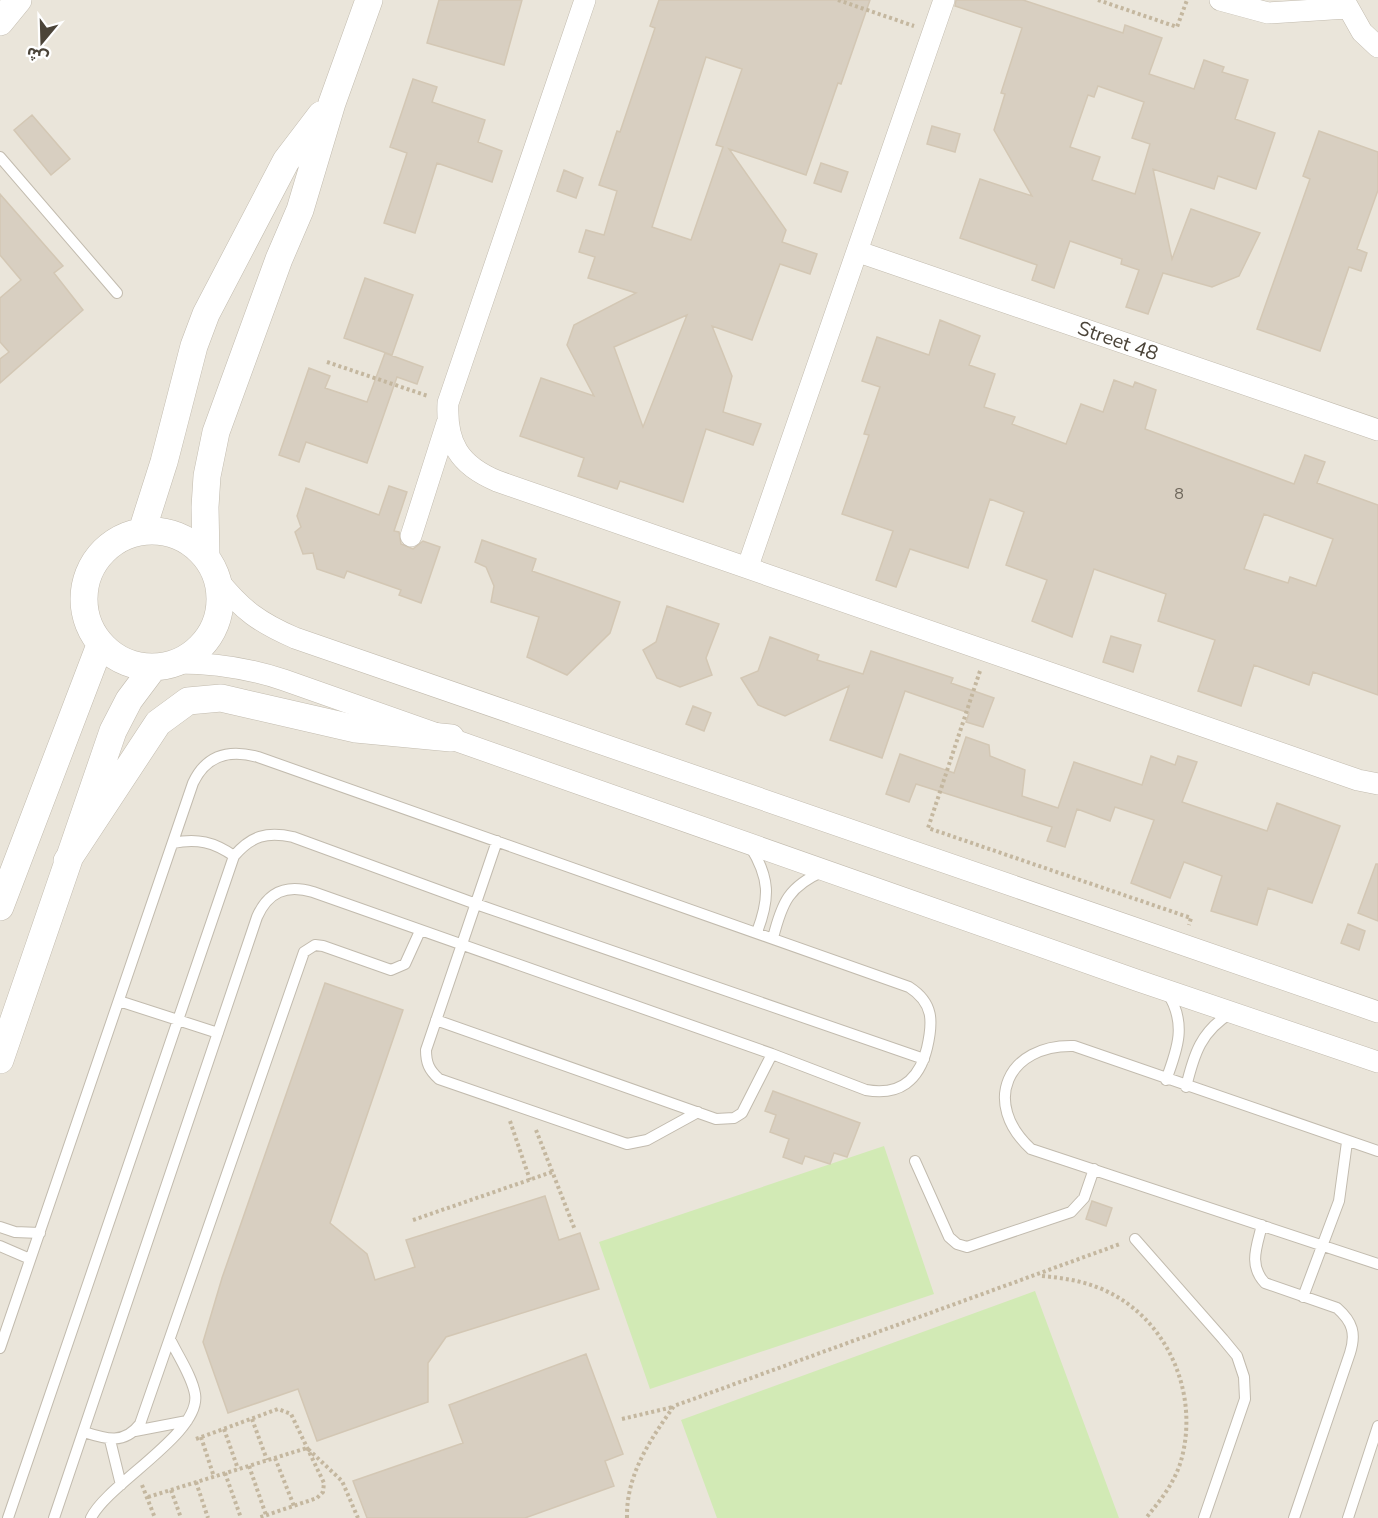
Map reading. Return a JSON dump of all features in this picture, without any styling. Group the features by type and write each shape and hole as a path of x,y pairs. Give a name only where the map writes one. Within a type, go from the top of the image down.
{"street":[{"path":"0,22 18,0"},
{"path":"0,1060 113,731 129,700 165,665 199,650 214,630 220,605 212,568 205,507 216,432 279,259 300,210 332,103 369,0"},
{"path":"411,536 448,413 585,0"},
{"path":"748,566 859,252 944,0"},
{"path":"1220,0 1268,13 1345,4 1362,32 1378,46"},
{"path":"142,531 164,462 194,346 206,314 286,161 332,103"},
{"name":"Street 48","path":"859,252 1378,430"},
{"path":"448,413 457,451 478,473 1358,780 1378,784"},
{"path":"1378,1012 295,638 265,625 238,605 212,568 188,541 165,532 142,531 114,542 94,562 84,588 86,617 100,645 132,665 217,663 252,669 1165,990 1378,1062"},
{"path":"0,907 100,645"},
{"path":"67,861 158,723 188,701 221,698 356,729 451,738"}],"lane":[{"path":"0,157 117,293"},
{"path":"0,1348 173,843 198,774 213,759 234,753 258,757 757,932 909,987 920,994 932,1016 932,1028 919,1072 909,1084 896,1091 881,1093 866,1090 772,1054 299,888 285,889 272,894 262,904 256,917 54,1518"},
{"path":"8,1518 234,856 245,843 260,836 276,833 924,1059"},
{"path":"173,843 189,840 205,841 234,856"},
{"path":"497,841 426,1050 426,1061 431,1071 439,1079 627,1144 648,1140 698,1112"},
{"path":"748,844 761,864 767,887 765,910 757,932"},
{"path":"773,938 779,914 788,896 804,880 825,871"},
{"path":"135,1431 144,1415 304,952 315,945 323,946 391,970 405,964 420,931"},
{"path":"1165,990 1175,1004 1180,1021 1180,1038 1166,1080"},
{"path":"119,1001 218,1033"},
{"path":"1186,1087 1201,1038 1215,1023 1233,1012"},
{"path":"436,1020 726,1120 742,1113 772,1054"},
{"path":"1378,1151 1186,1087 1074,1046 1055,1046 1037,1051 1021,1062 1010,1076 1004,1094 1006,1115 1015,1134 1031,1149 1378,1264"},
{"path":"1303,1297 1339,1201 1347,1142"},
{"path":"915,1161 949,1237 957,1244 967,1247 1071,1212 1084,1198 1094,1169"},
{"path":"1262,1225 1254,1264 1257,1275 1265,1283 1337,1308 1347,1317 1353,1328 1354,1341 1294,1518"},
{"path":"0,1227 15,1232 40,1233"},
{"path":"1135,1239 1237,1356 1244,1377 1245,1399 1242,1410 1204,1518"},
{"path":"0,1246 30,1258"},
{"path":"91,1518 100,1504 137,1472 187,1421 194,1409 196,1394 170,1339"},
{"path":"84,1432 110,1440 119,1439 135,1431 187,1421"},
{"path":"1348,1518 1378,1426"},
{"path":"110,1440 122,1485"}],"path":[{"path":"838,0 933,33"},
{"path":"1098,0 1177,27 1187,0"},
{"path":"327,362 448,413"},
{"path":"987,650 928,828 1191,918 1182,945"},
{"path":"503,1102 530,1180"},
{"path":"528,1110 575,1230"},
{"path":"413,1220 552,1172"},
{"path":"622,1419 674,1406 1135,1239"},
{"path":"1038,1276 1072,1279 1105,1290 1135,1308 1158,1333 1176,1363 1185,1396 1187,1431 1180,1464 1164,1496 1146,1518"},
{"path":"627,1518 626,1499 643,1451 674,1406"},
{"path":"157,1452 278,1409 285,1410 295,1420 324,1488 317,1498 258,1518"},
{"path":"252,1419 267,1461"},
{"path":"224,1429 238,1469"},
{"path":"201,1437 214,1477"},
{"path":"148,1497 308,1448"},
{"path":"308,1448 342,1481 358,1518"},
{"path":"275,1458 294,1506"},
{"path":"249,1466 266,1515"},
{"path":"137,1472 155,1518"},
{"path":"225,1473 241,1518"},
{"path":"196,1482 208,1518"},
{"path":"171,1490 181,1518"}],"shaded area":[{"path":"0,0 1378,0 1378,1518 0,1518"}],"green space":[{"path":"884,1146 934,1294 650,1389 599,1242"},
{"path":"1035,1291 1119,1518 717,1518 681,1420"}],"building":[{"path":"439,0 522,0 504,65 427,43"},
{"path":"659,0 870,0 806,175 729,149 786,230 782,242 817,254 810,274 780,264 752,340 712,326 732,376 723,412 761,424 753,445 706,429 683,502 620,481 617,489 578,476 584,458 520,436 541,378 594,396 567,345 574,325 636,293 588,278 595,257 579,252 586,230 604,235 617,191 599,185 617,131 620,132 655,28 650,26","holes":["706,57 742,69 716,145 723,147 691,240 652,227","687,315 643,427 614,347"]},
{"path":"956,0 1023,0 1123,33 1125,25 1162,38 1149,74 1194,89 1204,60 1224,67 1222,72 1248,80 1235,119 1275,133 1256,189 1218,176 1214,189 1153,169 1172,259 1191,209 1260,233 1239,276 1212,287 1163,273 1148,314 1126,307 1139,270 1121,264 1122,259 1070,241 1054,288 1032,280 1037,265 960,238 980,179 1032,196 994,130 1005,94 1001,93 1022,28 955,6","holes":["1098,86 1144,102 1132,138 1150,144 1135,194 1092,180 1100,157 1070,147 1088,95 1094,97"]},
{"path":"413,79 437,87 432,102 485,120 478,142 502,151 492,182 437,163 415,233 384,223 407,153 390,147"},
{"path":"32,115 70,159 51,175 14,130"},
{"path":"932,126 960,134 955,152 927,144"},
{"path":"1319,131 1378,152 1378,190 1357,249 1367,253 1361,271 1349,267 1320,351 1257,329 1310,179 1303,176"},
{"path":"821,163 848,172 841,192 814,183"},
{"path":"564,170 583,178 576,198 557,191"},
{"path":"0,194 63,266 54,273 83,310 0,383 0,359 9,352 0,342 0,298 21,280 0,255"},
{"path":"365,278 413,295 392,355 344,338"},
{"path":"940,320 980,336 969,365 995,374 984,407 1015,417 1012,424 1066,444 1081,404 1103,412 1114,380 1133,387 1135,382 1156,390 1145,429 1294,484 1305,455 1325,462 1317,483 1378,505 1378,695 1313,672 1309,685 1254,665 1241,706 1198,691 1215,640 1158,621 1166,594 1094,569 1072,637 1032,621 1047,580 1006,565 1024,512 990,499 968,568 910,549 896,587 876,580 893,531 842,514 869,435 864,434 880,387 862,381 877,337 929,355","holes":["1264,514 1333,539 1316,586 1290,577 1288,583 1244,569"]},
{"path":"385,353 423,367 417,384 397,377 367,463 306,442 299,462 279,455 309,368 330,376 325,388 367,402"},
{"path":"389,486 407,492 394,531 399,532 401,544 413,549 423,541 440,547 421,603 399,595 401,590 347,571 344,578 317,569 313,553 303,554 295,532 301,527 297,516 306,488 379,515"},
{"path":"482,540 536,559 532,571 620,602 610,633 567,675 527,657 539,617 491,602 494,586 486,567 475,562"},
{"path":"667,606 719,624 706,658 712,675 680,687 657,678 643,650 656,642"},
{"path":"1111,636 1141,645 1133,672 1103,662"},
{"path":"770,637 819,655 817,660 863,674 871,651 953,678 951,683 994,698 983,727 966,722 969,713 905,691 882,758 830,740 849,686 785,716 758,705 741,678 758,671"},
{"path":"693,706 711,713 704,731 686,724"},
{"path":"966,737 989,745 990,756 1025,770 1022,796 1058,808 1074,762 1142,785 1151,756 1175,765 1178,756 1197,762 1182,802 1267,831 1277,803 1340,826 1312,903 1268,888 1257,925 1211,911 1222,876 1184,862 1170,898 1131,883 1154,820 1115,807 1110,821 1077,809 1065,847 1047,841 1052,827 916,784 909,802 886,794 900,754 954,773"},
{"path":"1376,864 1378,864 1378,921 1358,913"},
{"path":"1348,924 1365,931 1359,950 1341,943"},
{"path":"325,983 403,1010 330,1223 367,1254 375,1280 415,1267 406,1240 545,1196 559,1240 580,1233 599,1289 446,1337 428,1363 428,1402 317,1441 298,1389 228,1413 203,1342 222,1278"},
{"path":"773,1091 860,1123 847,1157 834,1153 830,1164 805,1156 802,1164 783,1157 789,1139 770,1132 776,1115 765,1111"},
{"path":"1092,1201 1112,1208 1106,1226 1086,1219"},
{"path":"586,1354 623,1454 605,1461 614,1486 525,1518 367,1518 353,1481 463,1443 449,1405"}]}
